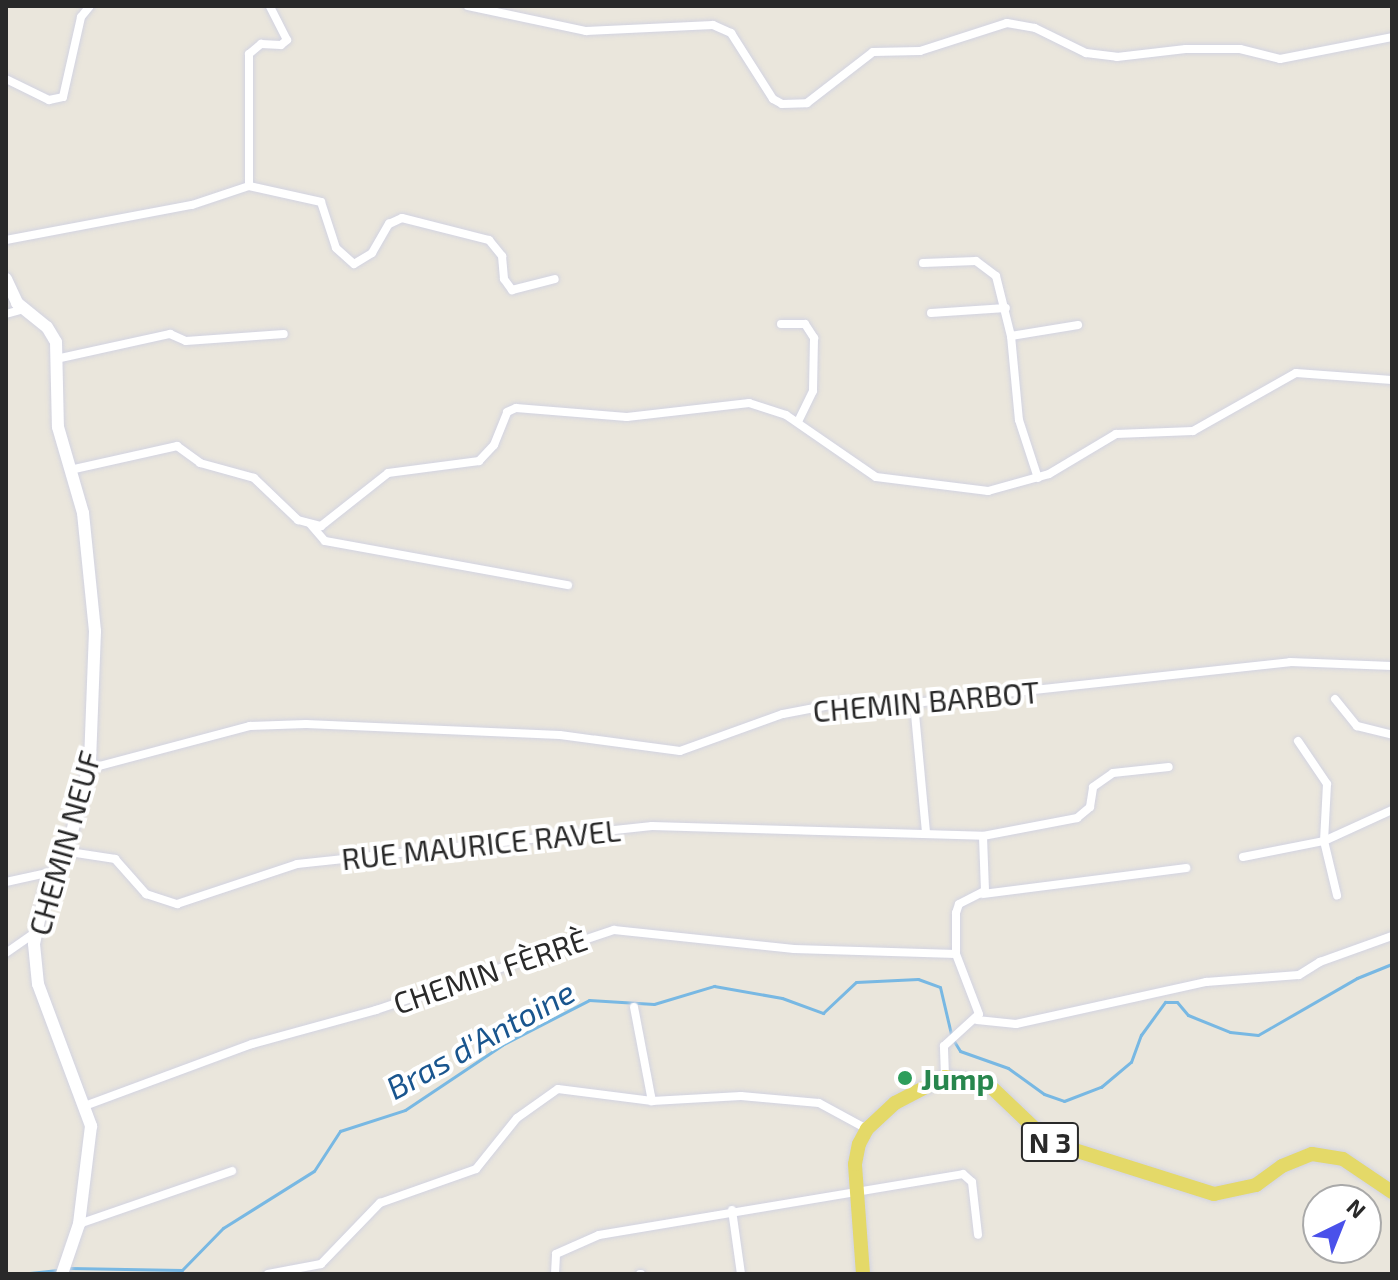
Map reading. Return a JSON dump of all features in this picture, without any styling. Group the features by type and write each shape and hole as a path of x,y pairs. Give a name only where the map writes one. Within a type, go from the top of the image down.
{"main road":[{"name":"CHEMIN NEUF","path":"6,279 23,309 52,335 56,359 58,427 86,527 94,618 96,681 88,769 63,851 51,872 35,933 34,971 87,1105 91,1126 79,1224 64,1269"},
{"path":"863,1274 855,1164 867,1129 905,1095 945,1077"},
{"name":"N 3","path":"945,1077 987,1083 1049,1142 1214,1194 1256,1185 1282,1166 1312,1154 1343,1159 1392,1192"}],"street":[{"path":"6,79 49,100 63,97 81,17 90,6"},
{"path":"249,186 249,54 261,44 281,45 287,40 270,6"},
{"path":"468,6 586,31 713,25 731,33 773,99 782,104 807,103 873,52 920,51 1007,23 1035,28 1086,53 1117,57 1186,49 1240,49 1280,59 1392,37"},
{"path":"6,240 192,205 249,186 321,202 336,248 354,264 372,253 389,224 411,219 489,240 502,256 504,279 512,290 555,279"},
{"path":"923,263 984,264 996,276 1011,336 1019,420 1038,478"},
{"path":"931,313 1006,308"},
{"path":"6,314 23,309"},
{"path":"781,324 805,324 814,338 813,391 798,422"},
{"path":"1011,336 1078,325"},
{"path":"56,359 170,334 186,341 284,334"},
{"path":"310,524 332,522 370,483 388,473 479,461 494,445 507,412 516,408 627,417 749,403 798,422 876,477 973,491 1014,487 1038,478 1116,434 1193,431 1296,373 1392,380"},
{"path":"70,470 177,446 200,463 254,478 281,507 310,524 325,541 568,585"},
{"name":"CHEMIN BARBOT","path":"88,769 224,731 277,724 560,735 680,751 783,714 846,702 914,703 1290,662 1392,666"},
{"path":"1335,699 1357,726 1392,735"},
{"path":"914,703 926,833"},
{"path":"1298,741 1327,784 1324,841 1337,895"},
{"name":"RUE MAURICE RAVEL","path":"63,851 115,859 146,894 177,904 297,864 652,826 983,836 1077,818 1090,807 1093,787 1113,773 1169,767"},
{"path":"1243,857 1324,841 1392,810"},
{"path":"983,836 983,894"},
{"path":"977,1020 978,1003 956,954 959,904 983,894 1186,868"},
{"path":"6,882 51,872"},
{"name":"CHEMIN FÈRRÈ","path":"87,1105 252,1044 376,1010 614,930 794,949 956,954"},
{"path":"6,953 35,933"},
{"path":"945,1077 944,1046 977,1020 1016,1024 1206,982 1299,975 1320,962 1392,936"},
{"path":"634,1007 652,1101"},
{"path":"268,1274 321,1264 380,1203 476,1169 517,1118 548,1093 568,1088 652,1101 741,1096 819,1103 867,1129"},
{"path":"79,1224 232,1171"},
{"path":"555,1274 556,1254 571,1244 732,1210 963,1174 972,1182 978,1235"},
{"path":"732,1210 741,1274"}],"waterway":[{"name":"Bras d'Antoine","path":"69,1268 182,1270 223,1228 314,1171 340,1131 405,1110 502,1045 589,1000 654,1004 714,986 782,998 823,1013 856,982 918,979 940,987 952,1038 960,1051 1008,1068 1044,1094 1064,1101 1101,1087 1131,1062 1141,1035 1165,1002 1177,1002 1188,1015 1230,1032 1258,1035 1357,978 1392,964"},
{"name":"Bras d'Antoine","path":"20,1274 58,1270"}],"place":[{"name":"Jump","path":"905,1078"}]}
